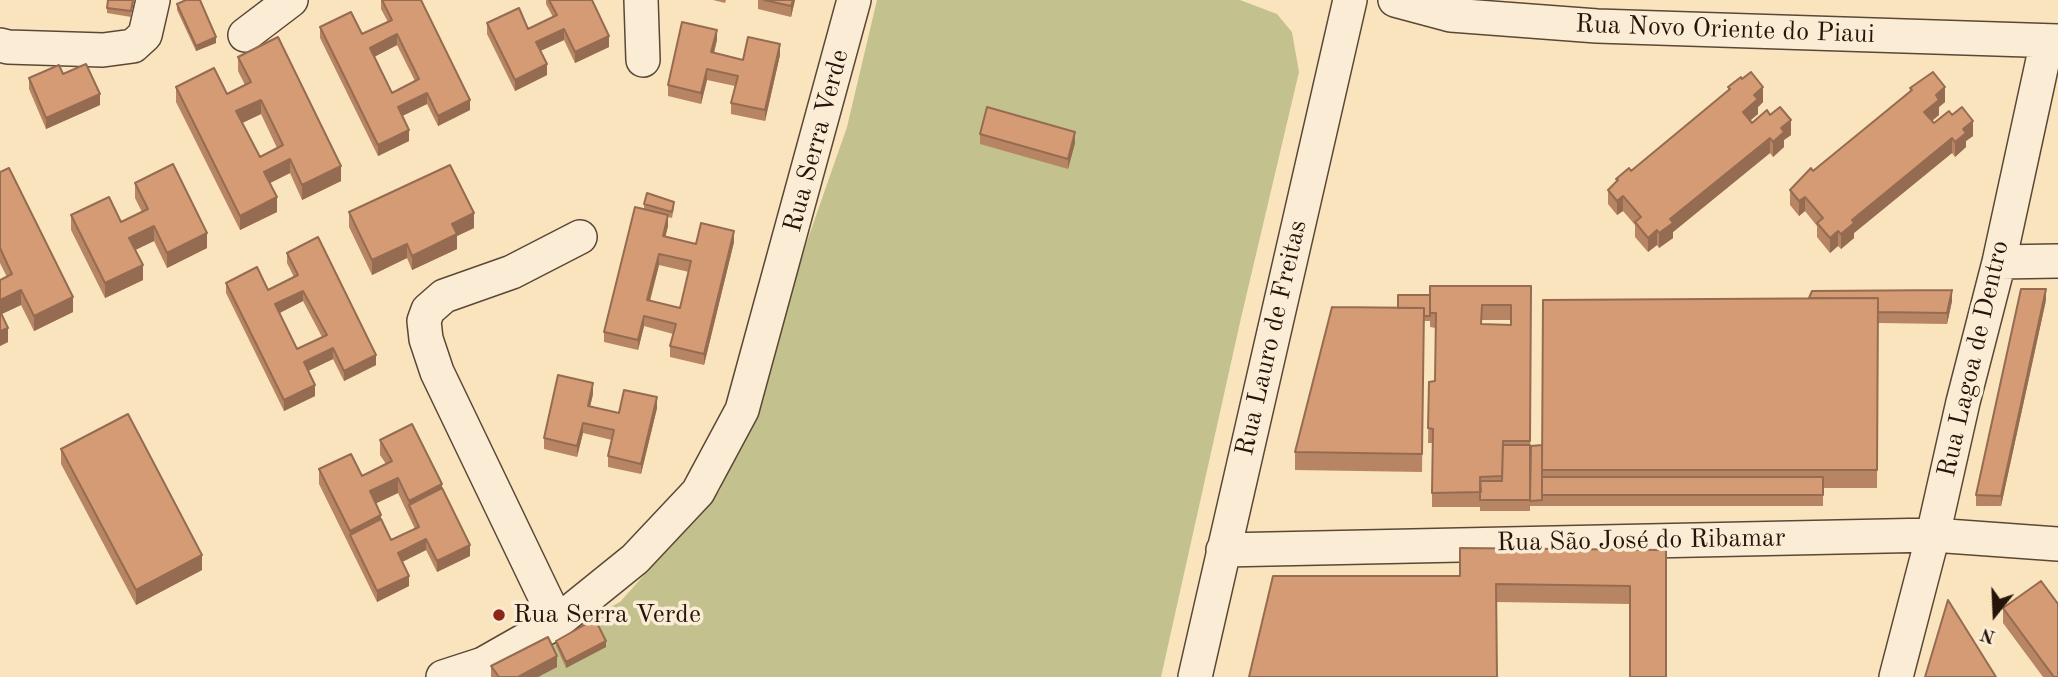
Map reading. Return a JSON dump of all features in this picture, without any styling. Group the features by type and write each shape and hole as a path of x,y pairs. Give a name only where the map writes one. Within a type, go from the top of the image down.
{"street":[{"path":"0,45 103,50 133,46 145,35 152,15 153,0"},
{"path":"245,35 291,0"},
{"path":"641,0 643,60"},
{"name":"Rua Serra Verde","path":"443,677 483,664 557,622 635,559 698,492 742,410 854,0"},
{"name":"Rua Lauro de Freitas","path":"1195,677 1350,0"},
{"name":"Rua Novo Oriente do Piaui","path":"1395,0 1451,15 1597,26 2053,41"},
{"name":"Rua Lagoa de Dentro","path":"1896,677 2053,41"},
{"path":"557,622 437,372 426,339 424,321 428,310 444,296 512,272 580,237"},
{"path":"1998,262 2058,261"},
{"name":"Rua São José do Ribamar","path":"1223,550 1933,535 2058,544"}],"shaded area":[{"path":"877,0 1240,0 1277,14 1292,32 1299,72 1161,677 475,677 620,602 720,490 847,127"}],"building":[{"path":"108,0 133,0 131,11 107,8"},
{"path":"186,0 200,0 216,37 196,46 177,4"},
{"path":"382,0 421,0 470,100 438,116 427,93 398,107 409,130 378,145 320,27 351,12 362,34 392,20","holes":["397,34 419,79 392,93 370,48"]},
{"path":"549,0 592,0 609,36 575,52 564,29 536,42 547,64 515,80 487,23 519,8 528,29 557,15"},
{"path":"764,0 793,0 791,6"},
{"path":"682,22 717,30 711,52 743,60 748,37 780,44 765,110 731,103 738,76 707,69 701,93 668,85"},
{"path":"278,37 341,166 302,185 290,159 264,172 277,197 240,216 176,87 214,68 227,94 251,82 238,57","holes":["261,100 283,145 260,157 236,111"]},
{"path":"86,64 100,94 46,118 29,78 59,65 63,74"},
{"path":"1751,72 1763,87 1754,95 1758,99 1743,112 1752,123 1767,110 1770,115 1780,107 1791,120 1781,128 1784,132 1773,142 1770,138 1670,219 1673,223 1659,233 1657,230 1648,238 1635,222 1641,217 1623,196 1617,201 1608,190 1629,168 1631,171 1730,89 1728,87"},
{"path":"1933,72 1945,87 1936,95 1939,100 1924,112 1934,123 1949,111 1952,115 1962,107 1973,121 1963,129 1966,133 1955,142 1952,138 1852,220 1854,223 1841,234 1838,231 1830,238 1817,223 1823,218 1805,197 1799,201 1790,190 1811,168 1813,171 1912,90 1910,88"},
{"path":"987,107 1075,132 1068,159 980,134"},
{"path":"173,164 207,233 167,253 154,226 129,238 143,265 105,283 71,215 109,197 121,222 148,209 135,183"},
{"path":"450,165 474,213 452,224 457,234 412,256 407,244 372,260 349,212"},
{"path":"9,168 73,297 34,316 21,290 0,300 0,280 12,274 0,248 0,172"},
{"path":"647,193 674,202 672,212 644,204"},
{"path":"635,207 668,215 663,236 696,244 701,223 734,231 704,354 670,346 676,324 644,316 638,340 604,332","holes":["659,254 691,261 680,308 647,300"]},
{"path":"318,237 376,355 344,371 333,348 304,362 315,385 284,400 226,283 257,267 268,290 298,275 287,253","holes":["303,291 327,335 297,349 275,304"]},
{"path":"1430,286 1531,286 1530,441 1503,441 1502,476 1480,477 1481,492 1432,493 1433,429 1428,428 1429,382 1435,381 1436,313 1430,313","holes":["1482,305 1511,305 1511,325 1481,324"]},
{"path":"2021,289 2046,289 2001,496 1976,495"},
{"path":"1952,290 1947,313 1878,312 1878,298 1809,298 1812,291"},
{"path":"1398,295 1430,295 1430,316 1424,316 1424,308 1398,308"},
{"path":"1878,298 1877,470 1542,470 1543,300"},
{"path":"1332,307 1424,308 1422,454 1295,452"},
{"path":"0,311 8,328 0,331"},
{"path":"558,375 593,383 588,406 619,413 624,390 657,397 641,464 608,456 614,430 583,423 577,446 544,438"},
{"path":"128,414 202,555 136,590 61,449"},
{"path":"412,424 442,484 409,501 398,478 370,491 381,515 350,531 319,469 351,454 362,476 392,461 380,440"},
{"path":"1503,445 1530,445 1530,500 1480,500 1480,481 1502,481"},
{"path":"1542,445 1542,500 1530,501 1531,446"},
{"path":"1542,477 1823,477 1823,495 1542,495"},
{"path":"442,488 470,545 437,561 426,539 398,553 409,576 377,591 350,535 381,519 391,540 419,527 409,505"},
{"path":"1460,548 1666,550 1666,677 1630,677 1630,586 1496,584 1497,677 1249,677 1273,576 1460,576"},
{"path":"2041,581 2058,604 2058,677 2054,677 2003,608"},
{"path":"1948,600 1996,677 1925,677"},
{"path":"595,619 606,641 566,662 556,641"},
{"path":"548,637 557,656 518,677 499,677 491,666"}],"place":[{"name":"Rua Serra Verde","path":"499,615"}]}
